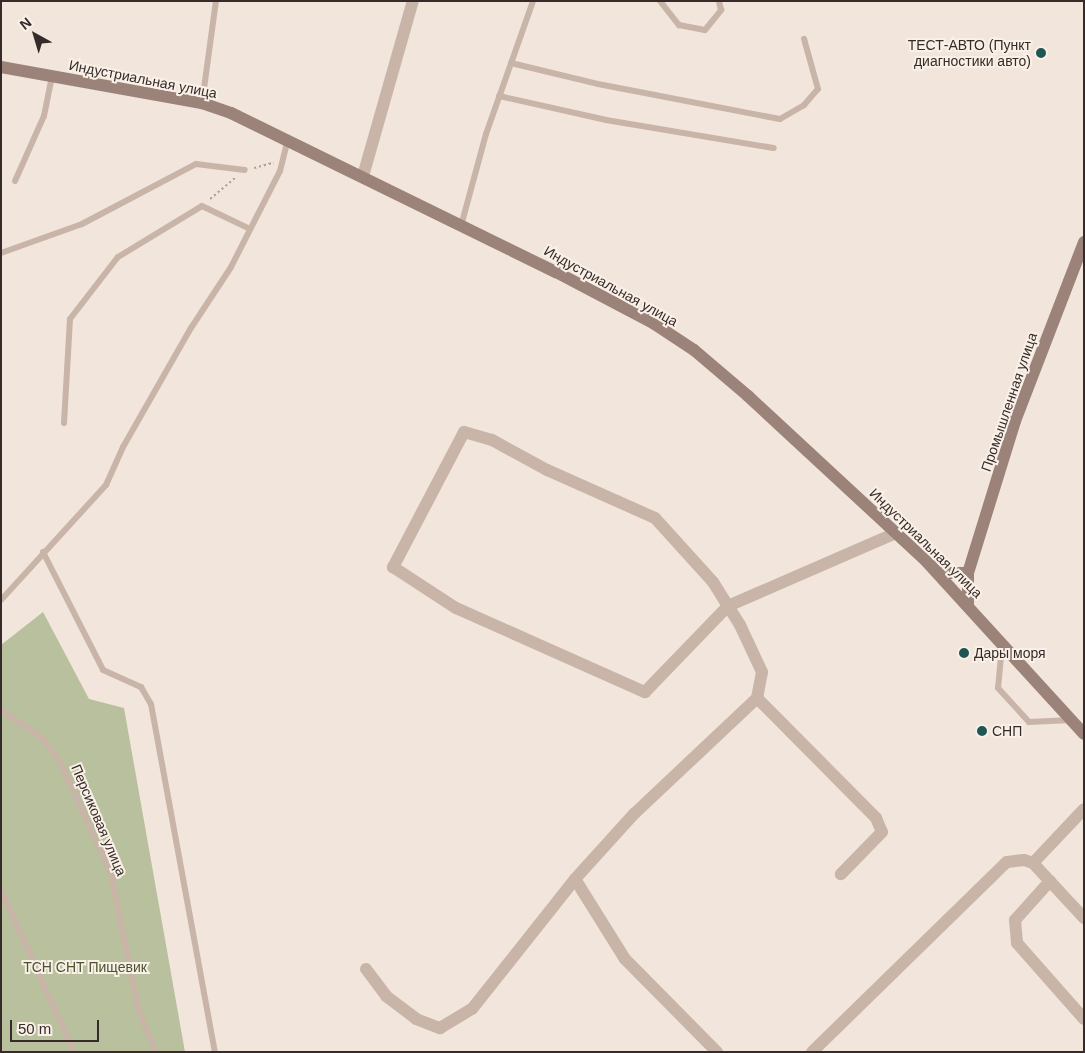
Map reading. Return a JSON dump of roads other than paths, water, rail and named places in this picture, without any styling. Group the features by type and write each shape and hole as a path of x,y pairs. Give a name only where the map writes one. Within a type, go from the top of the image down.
{"main road":[{"name":"Индустриальная улица","path":"1,67 202,103 231,113 363,176 645,319 694,350 926,561 1084,734"},
{"name":"Промышленная улица","path":"968,605 968,573 1015,421 1084,242"},
{"path":"926,561 946,573 968,573"}],"street":[{"path":"363,176 413,1"},
{"path":"366,969 386,996 416,1019 440,1028 472,1009 575,879 634,814 757,698 762,672 728,606 713,582 655,518 547,470 492,440 464,432 393,567 456,608 645,692 728,606 896,533"},
{"path":"757,698 876,818 882,832 840,874"},
{"path":"1033,863 1084,809"},
{"path":"812,1052 999,867 1015,860 1033,863 1084,918"},
{"path":"575,879 626,959 717,1052"},
{"path":"1050,881 1015,920 1017,943 1084,1019"}],"lane":[{"path":"202,103 216,1"},
{"path":"461,226 499,96 533,1"},
{"path":"660,1 679,25 705,30 721,10 720,1"},
{"path":"511,63 598,84 780,119 804,105 818,89 804,39"},
{"path":"14,181 44,116 52,76"},
{"path":"499,96 606,120 774,148"},
{"path":"1,600 106,485 123,447 250,229 280,171 288,140"},
{"path":"1,253 82,224 196,164 245,170"},
{"path":"64,422 70,319 118,257 202,206 250,229"},
{"path":"43,552 104,670 141,687 151,704 215,1052"},
{"path":"1002,642 998,688 1029,722 1072,720"},
{"name":"Персиковая улица","path":"1,710 42,738 60,762 111,873 139,1012 156,1052"},
{"path":"1,890 74,1052"}],"place":[{"name":"ТЕСТ-АВТО (Пункт диагностики авто)","path":"1041,53"},
{"name":"Дары моря","path":"964,653"},
{"name":"СНП","path":"982,731"}],"park label":[{"name":"ТСН СНТ Пищевик","path":"85,967"}]}
